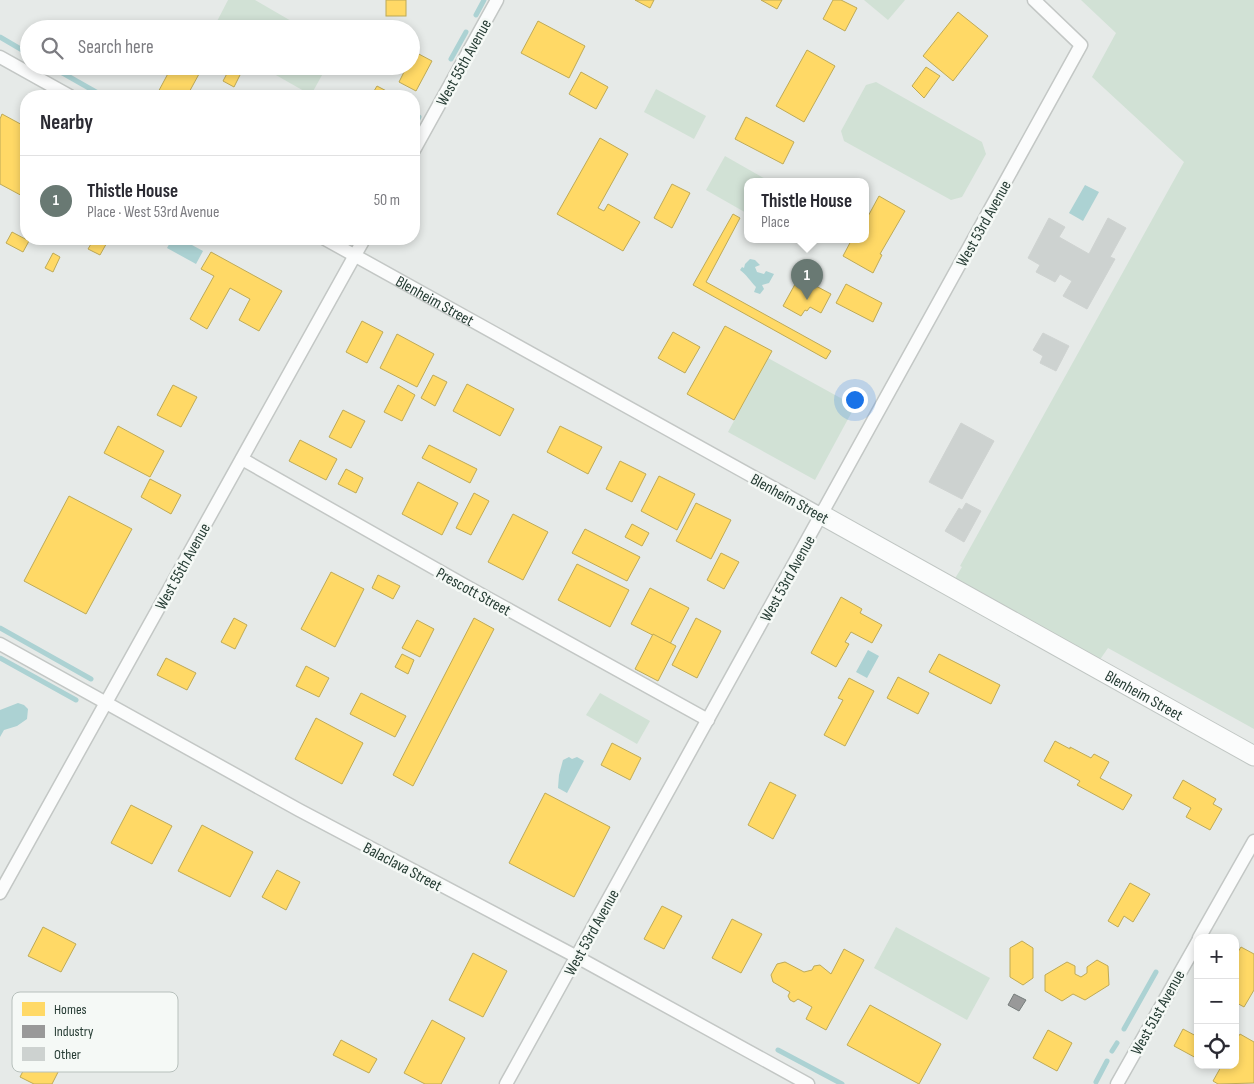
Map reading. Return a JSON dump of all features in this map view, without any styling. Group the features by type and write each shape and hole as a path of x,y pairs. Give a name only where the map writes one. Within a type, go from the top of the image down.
{"street":[{"name":"West 55th Avenue","path":"420,139 498,0"},
{"name":"West 53rd Avenue","path":"506,1084 1081,45 1034,0"},
{"path":"0,57 20,68"},
{"path":"32,75 59,90"},
{"name":"Blenheim Street","path":"336,245 1254,756"},
{"name":"West 55th Avenue","path":"0,893 361,245"},
{"name":"Prescott Street","path":"242,459 708,720"},
{"name":"Balaclava Street","path":"0,644 299,810 577,957 808,1084"},
{"name":"West 51st Avenue","path":"1202,934 1254,841"},
{"name":"West 51st Avenue","path":"1117,1084 1194,948"}],"green space":[{"path":"228,0 255,0 289,20 218,20"},
{"path":"864,0 905,0 888,20"},
{"path":"1081,0 1254,0 1254,729 1108,648 1099,661 954,580 1184,162 1092,77 1116,33"},
{"path":"276,75 322,75 314,90 302,90"},
{"path":"876,82 982,142 986,154 962,197 951,200 844,141 841,131 866,85"},
{"path":"656,89 706,116 694,139 644,112"},
{"path":"725,156 764,178 744,178 744,212 706,190"},
{"path":"768,358 855,406 815,480 728,432"},
{"path":"600,693 650,721 637,744 586,715"},
{"path":"896,927 990,978 967,1020 874,968"}],"water":[{"path":"1085,185 1099,192 1083,221 1069,213"},
{"path":"169,245 192,245 203,251 196,264 167,248"},
{"path":"750,259 755,260 760,265 755,267 757,272 764,274 766,271 774,274 769,283 762,285 764,289 760,294 754,292 756,287 740,270 742,267 744,268"},
{"path":"868,650 879,656 867,678 856,672"},
{"path":"18,703 28,709 27,719 17,726 4,730 0,737 0,710"},
{"path":"569,757 572,759 577,757 584,761 567,793 558,788 563,760"}],"building: Homes":[{"path":"386,0 406,0 406,16 386,16"},
{"path":"635,0 654,0 650,8"},
{"path":"761,0 782,0 777,9"},
{"path":"833,0 841,0 857,8 845,31 823,19"},
{"path":"958,12 988,36 953,81 923,56"},
{"path":"538,21 585,46 569,78 521,53"},
{"path":"807,50 835,66 804,122 776,106"},
{"path":"420,55 432,61 417,90 399,82 402,75 420,75"},
{"path":"926,67 940,76 924,98 912,86"},
{"path":"581,72 608,87 596,109 569,94"},
{"path":"167,75 198,75 190,90 159,90"},
{"path":"226,75 240,75 234,87 223,81"},
{"path":"377,86 385,90 375,90"},
{"path":"2,114 20,124 20,195 0,184 0,119"},
{"path":"746,117 794,142 783,164 735,139"},
{"path":"600,138 628,154 598,208 604,211 608,204 640,222 623,251 557,214"},
{"path":"672,184 690,193 672,228 654,218"},
{"path":"879,196 905,211 880,254 882,255 873,273 843,256 850,243 869,243 869,214"},
{"path":"733,214 740,218 706,282 831,351 826,359 693,285"},
{"path":"12,232 20,236 20,245 27,245 23,252 6,243"},
{"path":"90,245 106,245 100,255 88,249"},
{"path":"211,252 282,291 259,331 239,320 250,299 230,288 207,329 190,319 214,276 201,269"},
{"path":"53,253 60,257 53,272 45,268"},
{"path":"799,277 831,294 821,313 810,307 801,316 783,306"},
{"path":"846,284 882,303 873,322 836,303"},
{"path":"362,321 383,332 367,363 346,352"},
{"path":"725,326 772,351 734,420 687,394"},
{"path":"673,332 700,347 685,373 658,358"},
{"path":"397,334 434,354 417,387 380,368"},
{"path":"433,375 447,382 435,406 421,398"},
{"path":"467,384 514,409 500,436 453,411"},
{"path":"173,385 197,397 181,427 157,415"},
{"path":"398,385 415,395 402,421 384,412"},
{"path":"343,410 365,421 351,448 329,437"},
{"path":"118,426 164,451 150,477 104,453"},
{"path":"560,426 602,447 588,474 547,452"},
{"path":"300,440 337,459 326,480 289,461"},
{"path":"429,445 477,469 470,483 422,458"},
{"path":"620,461 646,474 632,502 606,489"},
{"path":"346,469 363,478 356,493 338,484"},
{"path":"659,476 695,494 677,530 641,511"},
{"path":"150,479 181,495 171,514 141,497"},
{"path":"418,482 458,503 442,535 402,514"},
{"path":"474,493 489,501 471,535 456,528"},
{"path":"69,496 132,529 86,614 24,581"},
{"path":"696,503 731,520 711,559 676,541"},
{"path":"513,514 548,532 523,580 488,562"},
{"path":"632,524 649,533 642,546 625,537"},
{"path":"585,529 640,557 627,581 572,553"},
{"path":"721,553 739,562 724,589 707,580"},
{"path":"577,564 629,590 610,627 558,600"},
{"path":"331,572 364,589 335,647 301,629"},
{"path":"378,575 400,586 393,599 372,588"},
{"path":"650,588 689,608 670,644 631,624"},
{"path":"841,597 862,609 860,613 882,625 872,643 851,632 845,642 849,644 836,667 811,653"},
{"path":"234,618 247,625 235,649 221,642"},
{"path":"474,618 494,629 413,786 393,775"},
{"path":"696,618 721,631 697,678 672,665"},
{"path":"417,620 434,629 420,657 402,648"},
{"path":"653,634 676,646 658,681 635,669"},
{"path":"402,654 414,660 408,674 395,667"},
{"path":"939,654 1000,685 991,704 929,672"},
{"path":"166,658 196,673 187,690 157,675"},
{"path":"306,666 329,678 319,697 296,686"},
{"path":"898,677 929,693 918,714 887,698"},
{"path":"849,678 874,691 845,746 824,735 843,700 838,698"},
{"path":"361,693 406,716 395,737 350,714"},
{"path":"316,718 363,743 342,784 295,759"},
{"path":"1055,741 1091,758 1094,754 1109,762 1100,778 1132,795 1123,810 1077,785 1080,781 1044,761"},
{"path":"612,743 641,758 630,780 601,765"},
{"path":"1183,780 1216,799 1213,804 1222,809 1210,830 1186,817 1191,808 1173,798"},
{"path":"770,782 796,795 773,839 748,825"},
{"path":"545,793 610,827 574,897 509,863"},
{"path":"131,805 172,826 152,864 111,843"},
{"path":"202,825 253,852 230,897 178,871"},
{"path":"277,870 300,882 286,910 262,897"},
{"path":"1130,883 1150,894 1133,922 1124,916 1118,927 1108,921"},
{"path":"662,906 682,916 664,949 644,939"},
{"path":"732,919 762,934 741,973 712,958"},
{"path":"43,927 76,944 61,972 28,956"},
{"path":"1022,941 1033,948 1033,978 1023,985 1010,977 1010,948"},
{"path":"1241,947 1254,954 1254,990 1244,1007 1239,1004 1239,950"},
{"path":"844,949 864,960 826,1030 806,1019 812,1007 798,999 794,1002 790,1000 788,996 790,992 773,982 771,975 777,964 785,962 804,972 820,965 831,974"},
{"path":"473,953 507,971 483,1017 449,1000"},
{"path":"1097,960 1108,966 1109,985 1085,1000 1073,994 1062,1001 1045,991 1045,975 1067,962 1075,966 1075,974 1081,977 1087,973 1087,967"},
{"path":"870,1005 941,1044 919,1084 847,1045"},
{"path":"432,1020 465,1038 441,1084 425,1084 404,1073"},
{"path":"1183,1029 1194,1035 1194,1057 1174,1046"},
{"path":"1048,1030 1072,1043 1057,1071 1033,1058"},
{"path":"1240,1034 1254,1042 1254,1083 1218,1084 1213,1081 1220,1069 1239,1069"},
{"path":"341,1040 377,1059 369,1073 333,1055"},
{"path":"23,1072 58,1072 52,1084 34,1084 20,1077"}],"building: Industry":[{"path":"1014,994 1026,1000 1019,1011 1008,1005"}],"building: Other":[{"path":"1049,218 1065,227 1059,237 1089,254 1108,218 1126,228 1110,257 1115,259 1087,309 1063,296 1072,281 1060,274 1055,282 1036,272 1040,265 1028,258"},
{"path":"1043,333 1069,346 1056,371 1040,363 1043,356 1033,350"},
{"path":"961,423 994,441 962,499 929,482"},
{"path":"966,503 981,511 964,542 945,531 959,508 962,510"}],"waterway":[{"path":"476,15 484,0"},
{"path":"451,59 466,32"},
{"path":"0,37 20,49"},
{"path":"66,75 92,90"},
{"path":"0,628 91,679"},
{"path":"0,658 76,700"},
{"path":"1124,1029 1156,972"},
{"path":"1112,1051 1117,1043"},
{"path":"778,1050 842,1084"},
{"path":"1096,1082 1107,1061"}],"place":[{"name":"Thistle House","path":"807,300"}]}
